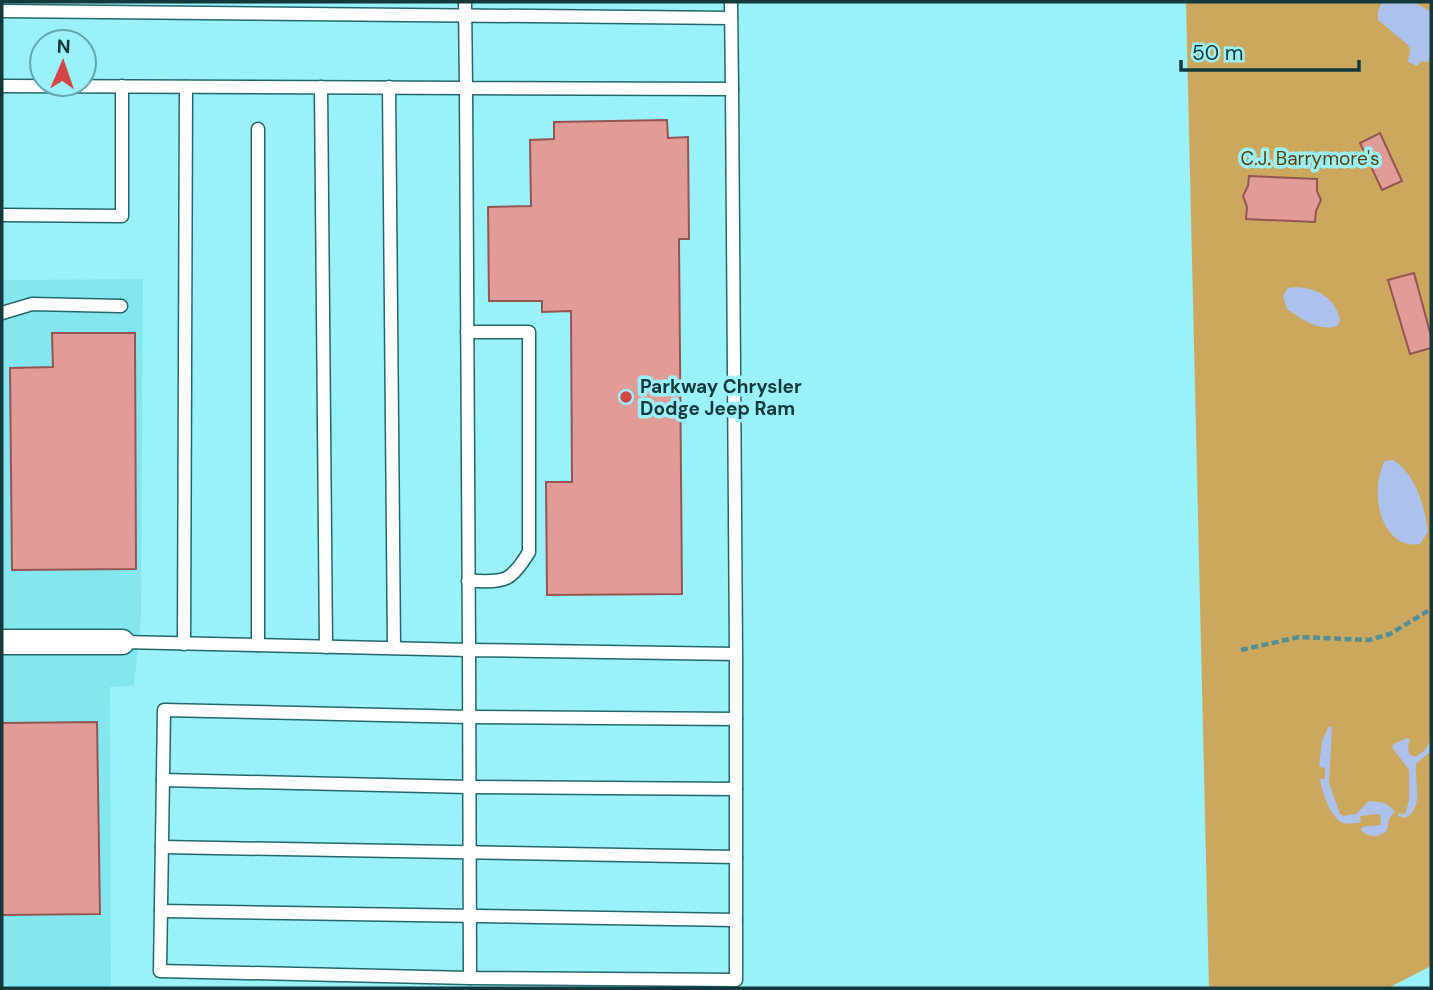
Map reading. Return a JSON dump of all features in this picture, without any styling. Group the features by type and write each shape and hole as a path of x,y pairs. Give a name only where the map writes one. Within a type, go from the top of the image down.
{"street":[{"path":"2,642 122,642"}],"lane":[{"path":"465,2 470,978"},
{"path":"731,2 736,654 736,719 736,980 470,978 160,971 164,710 469,717 736,719"},
{"path":"2,11 731,18"},
{"path":"2,86 732,89"},
{"path":"2,215 122,216 122,86"},
{"path":"184,643 186,86"},
{"path":"321,87 326,646"},
{"path":"389,87 394,648"},
{"path":"258,129 258,645"},
{"path":"2,313 33,304 121,306"},
{"path":"467,332 529,332 528,552 510,578 499,581 468,581"},
{"path":"122,642 736,654"},
{"path":"163,780 469,787 736,789"},
{"path":"162,847 736,857"},
{"path":"161,911 470,918 736,920"}],"path":[{"path":"1241,650 1299,637 1369,640 1390,634 1431,609"}],"shaded area":[{"path":"1382,2 1414,2 1431,12 1431,58 1428,62 1421,61 1417,66 1408,62 1408,45 1378,20"},
{"path":"143,279 141,619 134,686 110,687 111,988 2,988 2,280"},
{"path":"1288,288 1312,290 1330,300 1338,312 1340,320 1337,326 1317,326 1287,309 1283,296"},
{"path":"1393,460 1408,474 1422,502 1428,532 1420,544 1406,543 1395,538 1381,515 1378,501 1380,473 1385,461"},
{"path":"1329,726 1332,728 1329,783 1340,814 1356,814 1369,801 1385,803 1395,811 1389,819 1387,830 1377,836 1370,836 1361,830 1362,827 1381,825 1380,814 1360,816 1361,823 1346,824 1335,817 1328,804 1320,779 1325,779 1325,768 1319,767 1322,741"},
{"path":"1408,738 1409,754 1415,757 1424,751 1431,740 1431,751 1416,764 1417,801 1411,814 1405,818 1398,816 1399,813 1405,814 1409,801 1409,770 1392,747 1393,744"}],"green space":[{"name":"C.J. Barrymore's","path":"1186,2 1431,2 1431,966 1388,988 1209,988"}],"building":[{"name":"Parkway Chrysler Dodge Jeep Ram","path":"667,120 668,138 688,137 689,239 679,239 682,594 547,595 546,482 572,482 571,311 542,312 542,301 489,301 488,207 531,206 530,140 554,139 554,122"},
{"path":"1380,133 1402,181 1382,190 1360,143"},
{"path":"1249,176 1317,179 1317,191 1321,200 1315,222 1246,219 1247,207 1243,196"},
{"path":"1414,273 1431,336 1431,348 1410,354 1388,280"},
{"path":"52,333 135,333 136,569 12,570 10,368 53,367"},
{"path":"97,722 100,914 2,915 2,723"}],"place":[{"name":"Parkway Chrysler Dodge Jeep Ram","path":"626,397"}]}
